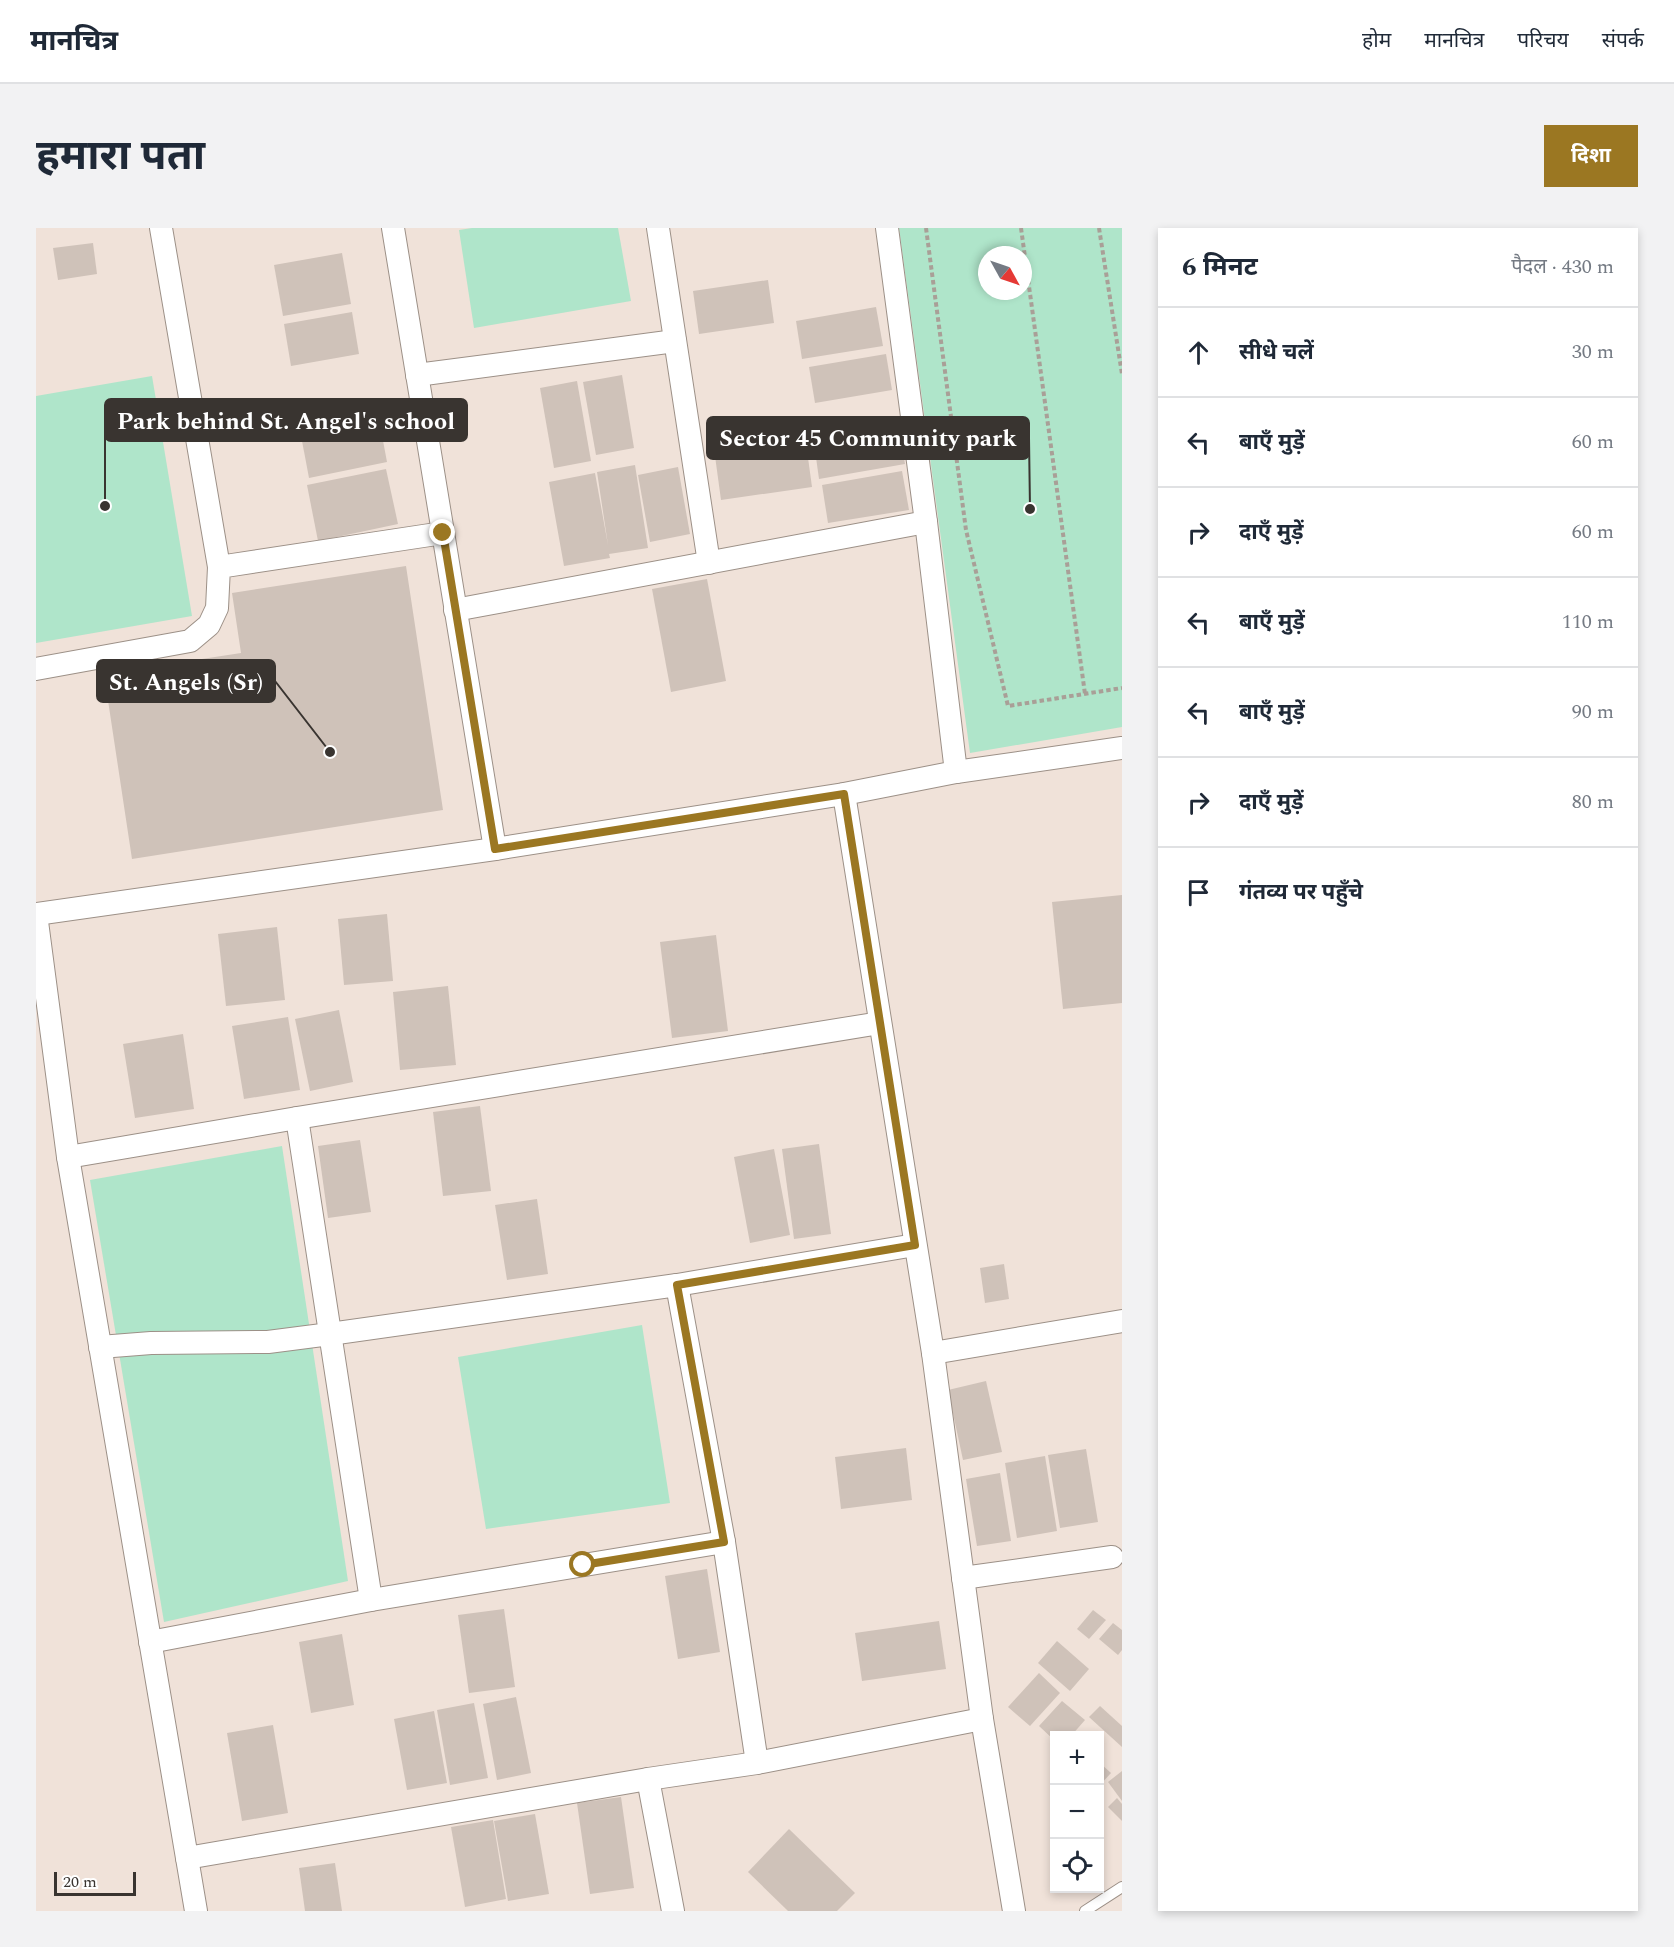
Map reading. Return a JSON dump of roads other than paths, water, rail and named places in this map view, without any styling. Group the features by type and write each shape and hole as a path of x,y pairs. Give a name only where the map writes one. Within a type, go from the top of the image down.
{"street":[{"path":"36,669 190,641 209,625 217,608 219,567 161,228"},
{"path":"393,228 495,849"},
{"path":"658,228 709,563"},
{"path":"887,228 957,772"},
{"path":"417,375 675,342"},
{"path":"455,610 926,522"},
{"path":"219,567 443,533"},
{"path":"196,1911 68,1157 36,914 495,849 844,794 957,772 1122,748"},
{"path":"844,794 933,1353 982,1719 1014,1911"},
{"path":"68,1157 880,1023"},
{"path":"297,1118 371,1599"},
{"path":"100,1347 160,1343 268,1342 677,1285 915,1245"},
{"path":"677,1285 724,1542 757,1763"},
{"path":"933,1353 1122,1321"},
{"path":"150,1642 371,1599 724,1542"},
{"path":"963,1578 1112,1557"},
{"path":"187,1858 648,1779 757,1763 982,1719"},
{"path":"648,1779 673,1911"}],"lane":[{"path":"1085,1911 1122,1887"}],"place":[{"name":"Park behind St. Angel's school","path":"105,506"},
{"name":"Sector 45 Community park","path":"1030,509"},
{"name":"St. Angels (Sr)","path":"330,752"}]}
